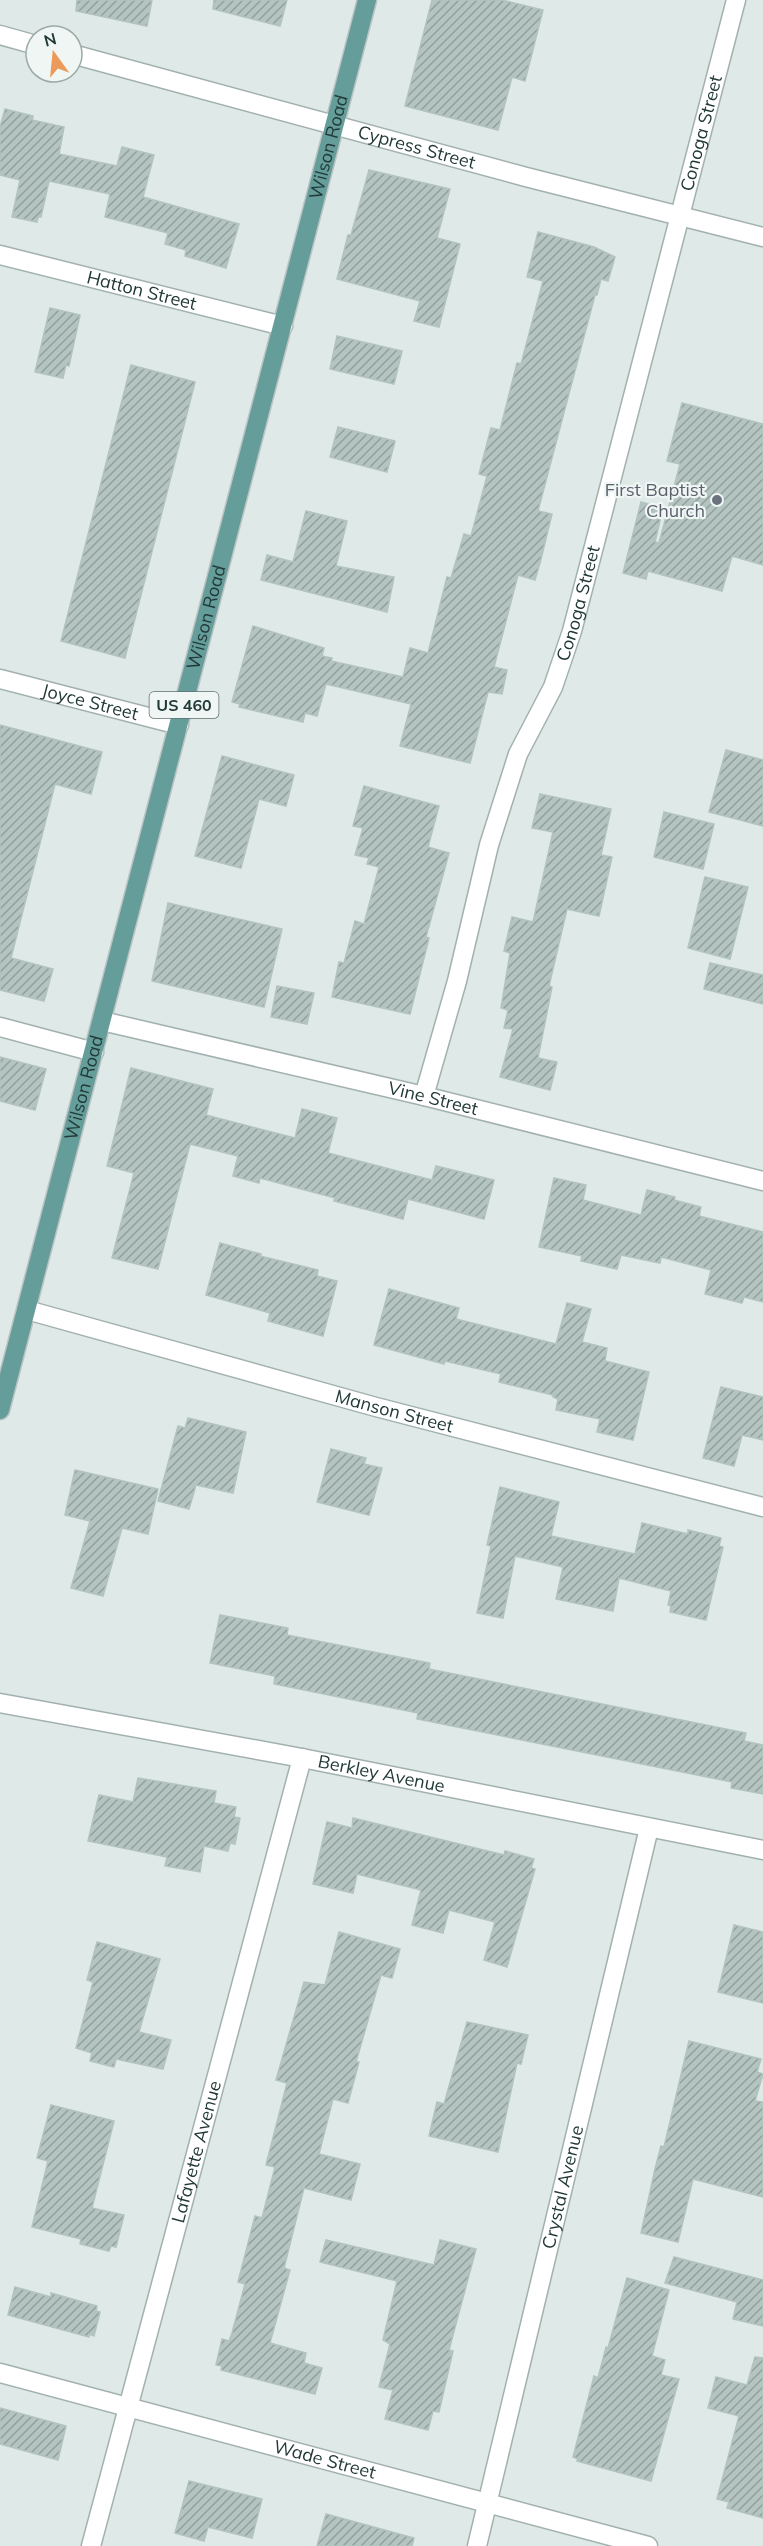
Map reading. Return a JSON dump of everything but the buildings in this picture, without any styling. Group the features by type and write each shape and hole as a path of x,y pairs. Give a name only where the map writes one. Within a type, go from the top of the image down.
{"main road":[{"name":"Wilson Road","path":"0,1410 367,0"}],"street":[{"name":"Conoga Street","path":"424,1096 456,981 489,845 518,754 553,687 572,631 736,0"},
{"path":"0,35 24,42"},
{"name":"Cypress Street","path":"84,57 526,177 763,237"},
{"name":"Hatton Street","path":"0,255 284,326"},
{"name":"Joyce Street","path":"0,679 179,725"},
{"name":"Vine Street","path":"102,1022 424,1096 763,1181"},
{"path":"0,1027 94,1052"},
{"name":"Manson Street","path":"27,1310 376,1407 763,1508"},
{"name":"Berkley Avenue","path":"0,1703 302,1758 763,1850"},
{"name":"Lafayette Avenue","path":"91,2546 302,1758"},
{"name":"Crystal Avenue","path":"477,2546 649,1828"},
{"name":"Wade Street","path":"0,2373 648,2546"}],"place":[{"name":"First Baptist Church","path":"717,500"}]}
